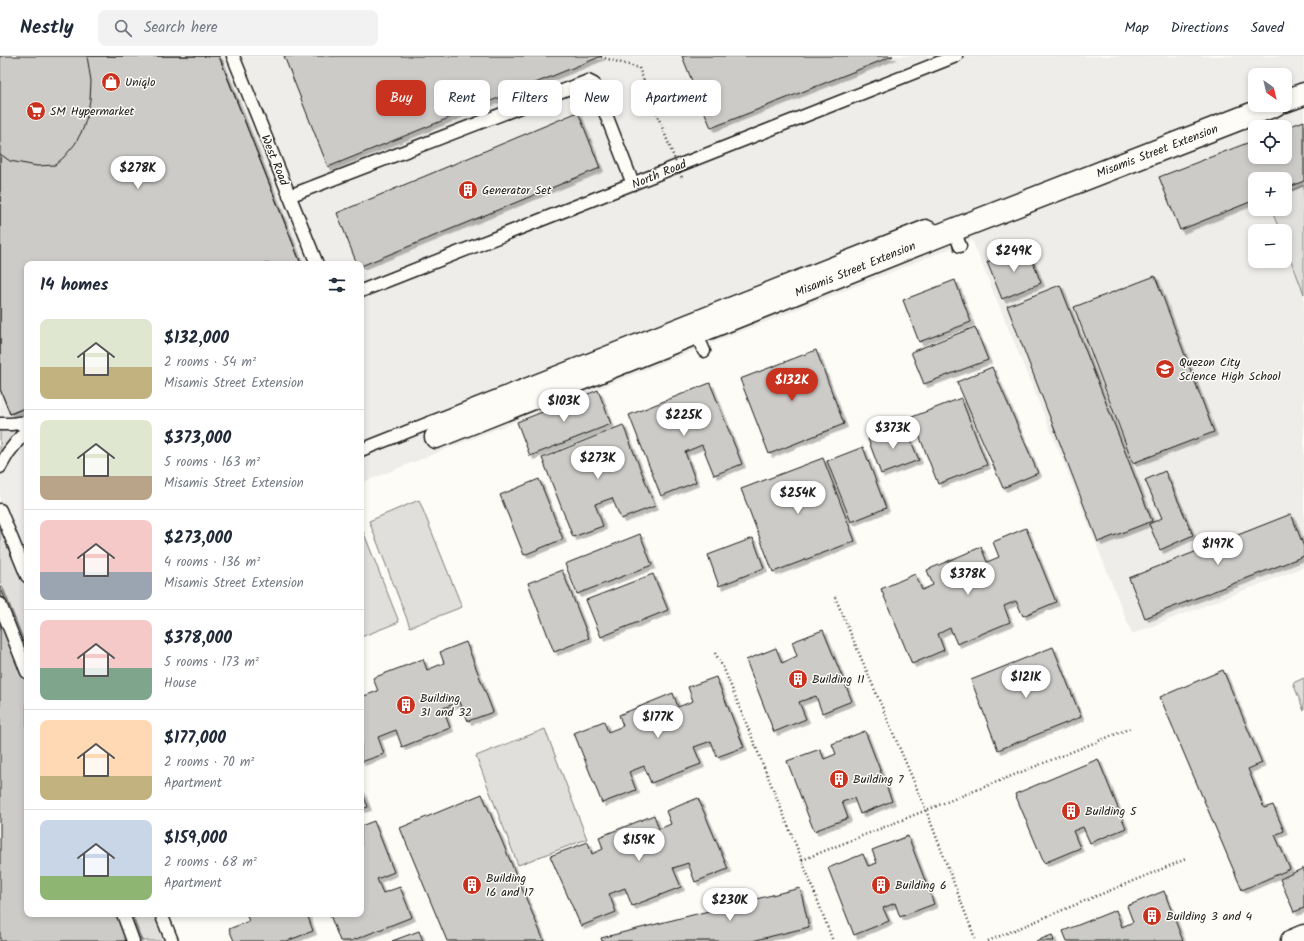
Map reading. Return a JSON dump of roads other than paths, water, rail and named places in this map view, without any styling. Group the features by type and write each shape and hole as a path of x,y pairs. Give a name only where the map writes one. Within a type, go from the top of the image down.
{"street":[{"path":"1292,98 1304,94"},
{"name":"Misamis Street Extension","path":"436,437 700,342 952,237 1129,169 1259,112"}],"lane":[{"name":"West Road","path":"233,56 316,261"},
{"name":"North Road","path":"364,290 956,56"},
{"path":"289,196 588,81 594,84 633,184"},
{"path":"364,449 926,226 952,237"},
{"path":"0,424 24,422"},
{"path":"0,467 8,453 24,433"},
{"path":"0,510 24,569"},
{"path":"0,604 24,664"},
{"path":"124,917 133,941"},
{"path":"162,917 172,941"}],"place":[{"name":"Uniqlo","path":"111,82"},
{"name":"SM Hypermarket","path":"36,111"},
{"name":"Generator Set","path":"468,190"},
{"name":"Quezon City Science High School","path":"1165,369"},
{"name":"Building 11","path":"798,679"},
{"name":"Building 31 and 32","path":"406,705"},
{"name":"Building 7","path":"839,779"},
{"name":"Building 5","path":"1071,811"},
{"name":"Building 16 and 17","path":"472,885"},
{"name":"Building 6","path":"881,885"},
{"name":"Building 3 and 4","path":"1152,916"}]}
